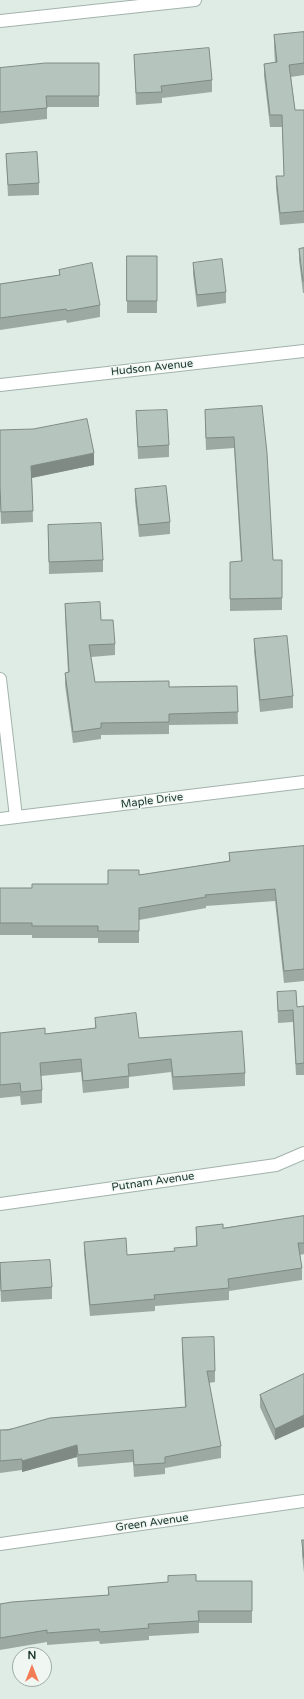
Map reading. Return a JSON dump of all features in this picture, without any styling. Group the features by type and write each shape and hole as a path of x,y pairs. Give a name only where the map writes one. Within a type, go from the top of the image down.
{"street":[{"path":"0,21 195,0"},
{"name":"Hudson Avenue","path":"0,384 304,351"},
{"path":"0,679 16,817"},
{"name":"Maple Drive","path":"0,819 304,782"},
{"name":"Putnam Avenue","path":"0,1204 276,1165 304,1153"},
{"name":"Green Avenue","path":"0,1544 304,1501"}],"building":[{"path":"304,32 304,63 289,65 295,110 304,110 304,211 280,213 276,176 284,176 282,115 270,115 264,64 277,62 274,35"},
{"path":"209,48 212,80 161,86 162,92 136,93 134,55"},
{"path":"46,63 99,63 99,96 46,96 47,108 0,112 0,68"},
{"path":"37,152 39,183 8,185 6,154"},
{"path":"304,248 304,281 303,281 299,249"},
{"path":"127,256 157,256 157,301 127,301"},
{"path":"222,259 226,292 197,295 193,263"},
{"path":"92,263 100,305 67,311 66,309 0,318 0,284 60,275 59,270"},
{"path":"262,406 267,453 273,560 282,560 282,598 230,599 230,562 242,561 234,437 206,438 205,410"},
{"path":"167,410 169,445 138,447 136,411"},
{"path":"87,419 94,453 31,466 33,511 1,512 0,430 33,429"},
{"path":"166,486 170,522 139,525 135,489"},
{"path":"101,523 103,560 49,562 48,525"},
{"path":"100,602 101,620 113,620 115,644 89,645 95,682 169,681 169,687 237,686 238,712 169,714 169,722 101,723 101,728 73,732 65,673 69,672 65,604"},
{"path":"287,636 293,696 260,700 254,639"},
{"path":"304,846 304,969 284,971 275,889 205,895 206,897 139,908 139,931 98,931 98,926 32,926 32,923 0,923 0,888 32,888 32,884 108,884 108,870 139,870 139,875 230,861 229,853"},
{"path":"296,991 297,1007 304,1006 304,1063 296,1064 293,1010 278,1011 277,992"},
{"path":"136,1013 139,1038 242,1031 245,1073 173,1077 171,1059 128,1064 129,1076 83,1081 81,1059 40,1063 42,1090 21,1092 20,1083 0,1085 0,1033 45,1028 45,1034 96,1028 95,1018"},
{"path":"304,1216 304,1243 298,1243 302,1268 228,1279 229,1288 154,1295 155,1299 90,1305 84,1242 126,1238 127,1255 175,1251 174,1248 197,1246 196,1227 223,1224 223,1228"},
{"path":"50,1260 52,1287 1,1291 0,1263"},
{"path":"214,1337 215,1371 207,1371 221,1446 165,1457 165,1463 134,1465 133,1450 78,1455 77,1445 22,1461 22,1459 0,1461 0,1430 8,1430 50,1418 186,1407 182,1338"},
{"path":"304,1374 304,1415 275,1429 260,1395"},
{"path":"302,1540 304,1540 304,1558"},
{"path":"196,1575 196,1581 252,1581 252,1611 198,1611 199,1621 148,1624 149,1628 100,1632 99,1629 47,1633 47,1630 0,1638 0,1604 109,1595 108,1587 168,1582 168,1576"}]}
